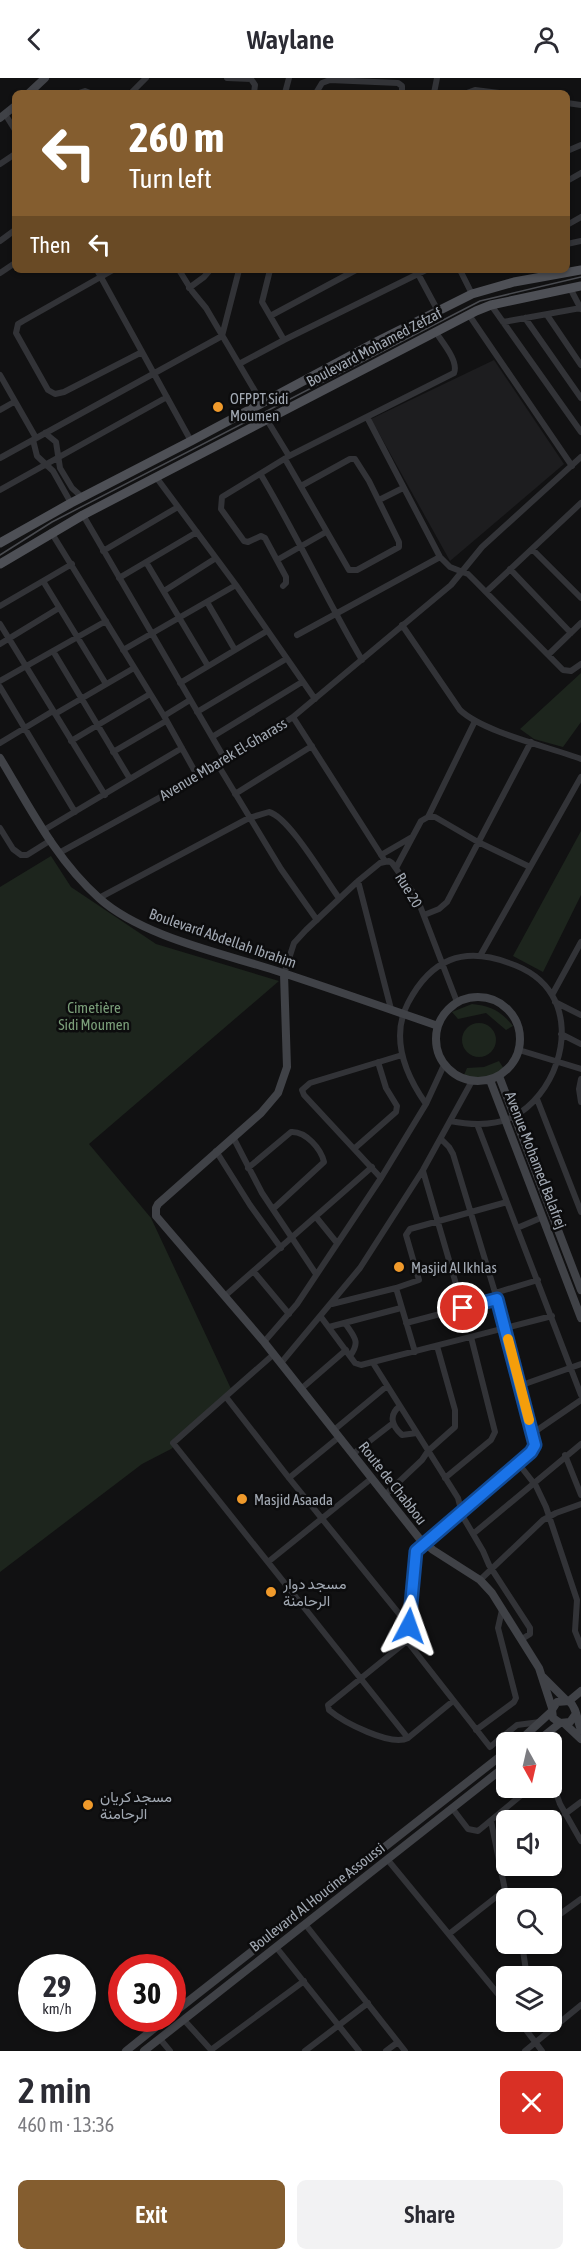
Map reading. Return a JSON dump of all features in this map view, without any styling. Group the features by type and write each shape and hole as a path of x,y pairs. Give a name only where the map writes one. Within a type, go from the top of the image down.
{"main road":[{"name":"Boulevard Mohamed Zefzaf","path":"0,543 82,497 472,294 557,273"},
{"name":"Boulevard Mohamed Zefzaf","path":"0,564 83,514 468,315 491,305 581,286"}],"street":[{"path":"32,90 45,78"},
{"path":"134,90 146,78"},
{"path":"228,78 250,79 254,84 254,90"},
{"path":"318,90 322,83 330,80 398,83 402,90"},
{"path":"142,352 64,392 55,394 48,390 16,333 18,324 99,273 191,441"},
{"path":"181,273 189,288 206,308 262,404"},
{"path":"189,288 208,273"},
{"path":"0,458 155,375 222,336 238,273"},
{"path":"269,273 262,300 284,339"},
{"path":"272,315 350,273"},
{"path":"240,364 284,339 415,273"},
{"path":"418,273 438,311"},
{"path":"462,273 472,294"},
{"path":"503,322 581,309 570,288"},
{"path":"491,305 580,428"},
{"path":"468,315 572,466"},
{"path":"548,315 581,365"},
{"path":"525,318 581,398"},
{"path":"283,586 286,579 263,537 248,542 244,541 220,507 222,497 287,457 456,370 454,361 435,331"},
{"path":"0,375 34,439 37,456 48,464 71,503"},
{"path":"0,490 167,397"},
{"path":"0,410 14,402"},
{"path":"367,417 440,556 450,567 462,571 486,592 562,670 571,670 581,664"},
{"path":"267,420 301,486 326,532 351,572 399,547 399,542 379,500 360,465 353,458 301,486"},
{"path":"45,433 56,442 63,474 72,488 82,497"},
{"name":"Avenue Mbarek El-Gharass","path":"59,853 226,761 293,717 451,585 482,547 581,457"},
{"path":"261,475 302,545 362,660"},
{"path":"156,477 236,585 315,699"},
{"path":"379,500 403,488"},
{"path":"486,592 578,506 581,514"},
{"path":"103,551 178,507"},
{"path":"83,514 226,761"},
{"path":"51,532 198,777"},
{"path":"119,578 197,532"},
{"path":"277,560 326,532"},
{"path":"532,549 581,598"},
{"path":"297,635 440,556"},
{"path":"164,591 216,558"},
{"path":"146,562 208,666"},
{"path":"0,606 72,564"},
{"path":"510,569 571,633"},
{"path":"43,581 106,684"},
{"path":"123,650 236,585"},
{"path":"207,602 235,650"},
{"path":"0,644 59,608"},
{"path":"0,681 106,621"},
{"path":"548,655 581,623"},
{"path":"0,624 105,795"},
{"path":"402,625 460,710 475,721 581,759"},
{"path":"180,682 267,631"},
{"path":"53,651 130,779"},
{"path":"197,712 286,659"},
{"path":"0,743 134,668"},
{"path":"212,737 303,682"},
{"path":"0,687 75,812"},
{"path":"71,741 150,694"},
{"path":"113,752 190,700"},
{"path":"293,717 383,858 412,837"},
{"path":"396,868 422,821 428,817 475,721"},
{"path":"424,915 445,905 531,742"},
{"path":"235,794 312,746"},
{"path":"44,830 182,748"},
{"name":"Boulevard Abdellah Ibrahim","path":"0,758 59,853 99,898 129,919 163,934 438,1026"},
{"path":"218,765 281,869 317,920"},
{"path":"480,956 581,777"},
{"path":"99,898 249,818 269,812 279,817 305,849 339,898"},
{"path":"428,817 435,817 478,842 530,867"},
{"path":"0,828 13,849 21,855 27,855 51,840"},
{"name":"Rue 20","path":"284,974 294,943 383,858 392,863 417,898 457,1002"},
{"path":"358,881 391,1009"},
{"path":"450,1121 477,1124 510,1118 537,1099 549,1082 558,1062 561,1034 554,999 581,942"},
{"path":"426,1104 411,1082 402,1055 399,1030 403,1014 416,986 428,973 443,963 462,955 504,961 529,971 554,999 580,1013"},
{"path":"281,1248 216,1151 268,1106 283,1085 287,1057 284,974"},
{"path":"474,996 492,999 508,1008 518,1023 519,1050 508,1069 494,1078 472,1081 452,1072 444,1065 436,1046 438,1026 445,1012 457,1002 474,996"},
{"path":"561,1034 581,1044"},
{"path":"519,1050 581,1069"},
{"path":"381,1178 304,1095 302,1090 310,1083 402,1055"},
{"path":"355,1148 396,1112 396,1106 386,1088 378,1062"},
{"path":"264,1342 289,1314 381,1178 426,1104 444,1065"},
{"name":"Avenue Mohamed Balafrej","path":"494,1078 581,1290"},
{"path":"581,1079 579,1089 581,1102"},
{"path":"281,1363 360,1268 441,1140 472,1081"},
{"path":"537,1099 580,1207"},
{"name":"Avenue Mohamed Balafrej","path":"510,1118 543,1217 581,1318"},
{"path":"477,1124 581,1395"},
{"path":"248,1168 291,1132 305,1135 322,1156 324,1162 273,1209"},
{"path":"233,1137 248,1168 316,1274"},
{"path":"441,1140 452,1150 505,1328 533,1433 534,1448 423,1543 415,1554 407,1641 328,1705 328,1710 354,1725 399,1741 408,1738 453,1701"},
{"name":"Route de Chabbou","path":"216,1151 158,1204 155,1212 160,1221 226,1295 423,1543 480,1580 492,1593 543,1677 552,1710"},
{"path":"226,1295 372,1167"},
{"path":"423,1170 463,1308"},
{"path":"332,1304 417,1282 419,1279 407,1232 410,1229 507,1202"},
{"path":"316,1217 338,1243"},
{"path":"518,1228 543,1217"},
{"path":"254,1272 289,1314"},
{"path":"406,1323 463,1308 538,1280"},
{"path":"396,1288 415,1352"},
{"path":"329,1327 401,1308"},
{"path":"321,1317 358,1365 552,1316"},
{"path":"301,1389 355,1349 356,1341 345,1323"},
{"path":"445,1478 491,1440 495,1432 471,1337"},
{"path":"386,1495 422,1460 428,1451 453,1429 456,1422 437,1346"},
{"path":"274,1354 173,1443 408,1738"},
{"path":"373,1363 458,1498 462,1511 492,1569 531,1629 530,1634 522,1639"},
{"path":"519,1386 581,1364"},
{"path":"289,1478 387,1386"},
{"path":"226,1397 409,1626"},
{"path":"533,1433 581,1400"},
{"path":"400,1406 393,1413 393,1423 402,1435 417,1433"},
{"path":"353,1454 393,1423"},
{"path":"473,1533 581,1444"},
{"path":"566,1455 581,1495"},
{"path":"518,1463 533,1482 549,1516 577,1600 574,1631 581,1646"},
{"path":"268,1562 372,1479"},
{"path":"480,1580 549,1516 581,1504"},
{"path":"476,1730 514,1702 516,1698 498,1628 502,1610"},
{"path":"407,1641 490,1747 517,1725 541,1722"},
{"name":"Route de Chabbou","path":"543,1677 573,1705 581,1730"},
{"path":"551,1732 571,1721 573,1705 581,1691"},
{"path":"530,1732 557,1702 573,1705"},
{"path":"552,1710 553,1718 581,1739"},
{"name":"Boulevard Al Houcine Assoussi","path":"186,2003 496,1759"},
{"name":"Boulevard Al Houcine Assoussi","path":"186,2018 452,1808 496,1776"},
{"path":"452,1808 470,1830 480,1830 518,1798"},
{"path":"558,1798 581,1841"},
{"path":"565,1814 581,1802"},
{"path":"491,1821 504,1888"},
{"path":"387,1859 496,1991"},
{"path":"450,1934 496,1899"},
{"path":"562,1913 581,1899"},
{"path":"305,1924 405,2051"},
{"path":"276,1947 359,2051"},
{"path":"186,2022 212,2051 304,1981"},
{"path":"304,2051 368,2002"},
{"path":"525,2051 581,2005"},
{"path":"126,2051 150,2032"},
{"name":"Boulevard Al Houcine Assoussi","path":"144,2051 169,2032"},
{"path":"528,2032 542,2051"},
{"path":"160,2039 170,2051"},
{"path":"386,2051 398,2042"}],"shaded area":[{"path":"494,360 564,464 450,561 371,419"}],"green space":[{"path":"581,673 581,722 563,747 534,739 520,729"},
{"path":"581,831 581,895 543,972 513,956"},
{"name":"Cimetière Sidi Moumen","path":"51,856 71,887 156,944 279,981 89,1144 151,1218 233,1393 171,1449 142,1464 0,1572 0,887"},
{"path":"472,1004 495,1010 513,1026 506,1030 486,1013 458,1019 452,1012"},
{"path":"479,1023 491,1028 496,1040 491,1052 479,1057 467,1052 462,1040 467,1028"},
{"path":"499,1061 504,1069 490,1077 480,1079 464,1075 467,1068 484,1067"}],"tram line":[{"path":"0,555 52,522 480,301 581,277"}],"slow traffic":[{"path":"508,1339 529,1420"}],"place":[{"name":"OFPPT Sidi Moumen","path":"218,407"},
{"name":"Masjid Al Ikhlas","path":"399,1267"},
{"name":"Masjid Asaada","path":"242,1499"},
{"name":"مسجد دوار الرحامنة","path":"271,1592"},
{"name":"مسجد كريان الرحامنة","path":"88,1805"}],"route":[{"path":"409,1626 416,1551 531,1452 535,1445 497,1299 463,1308"}]}
